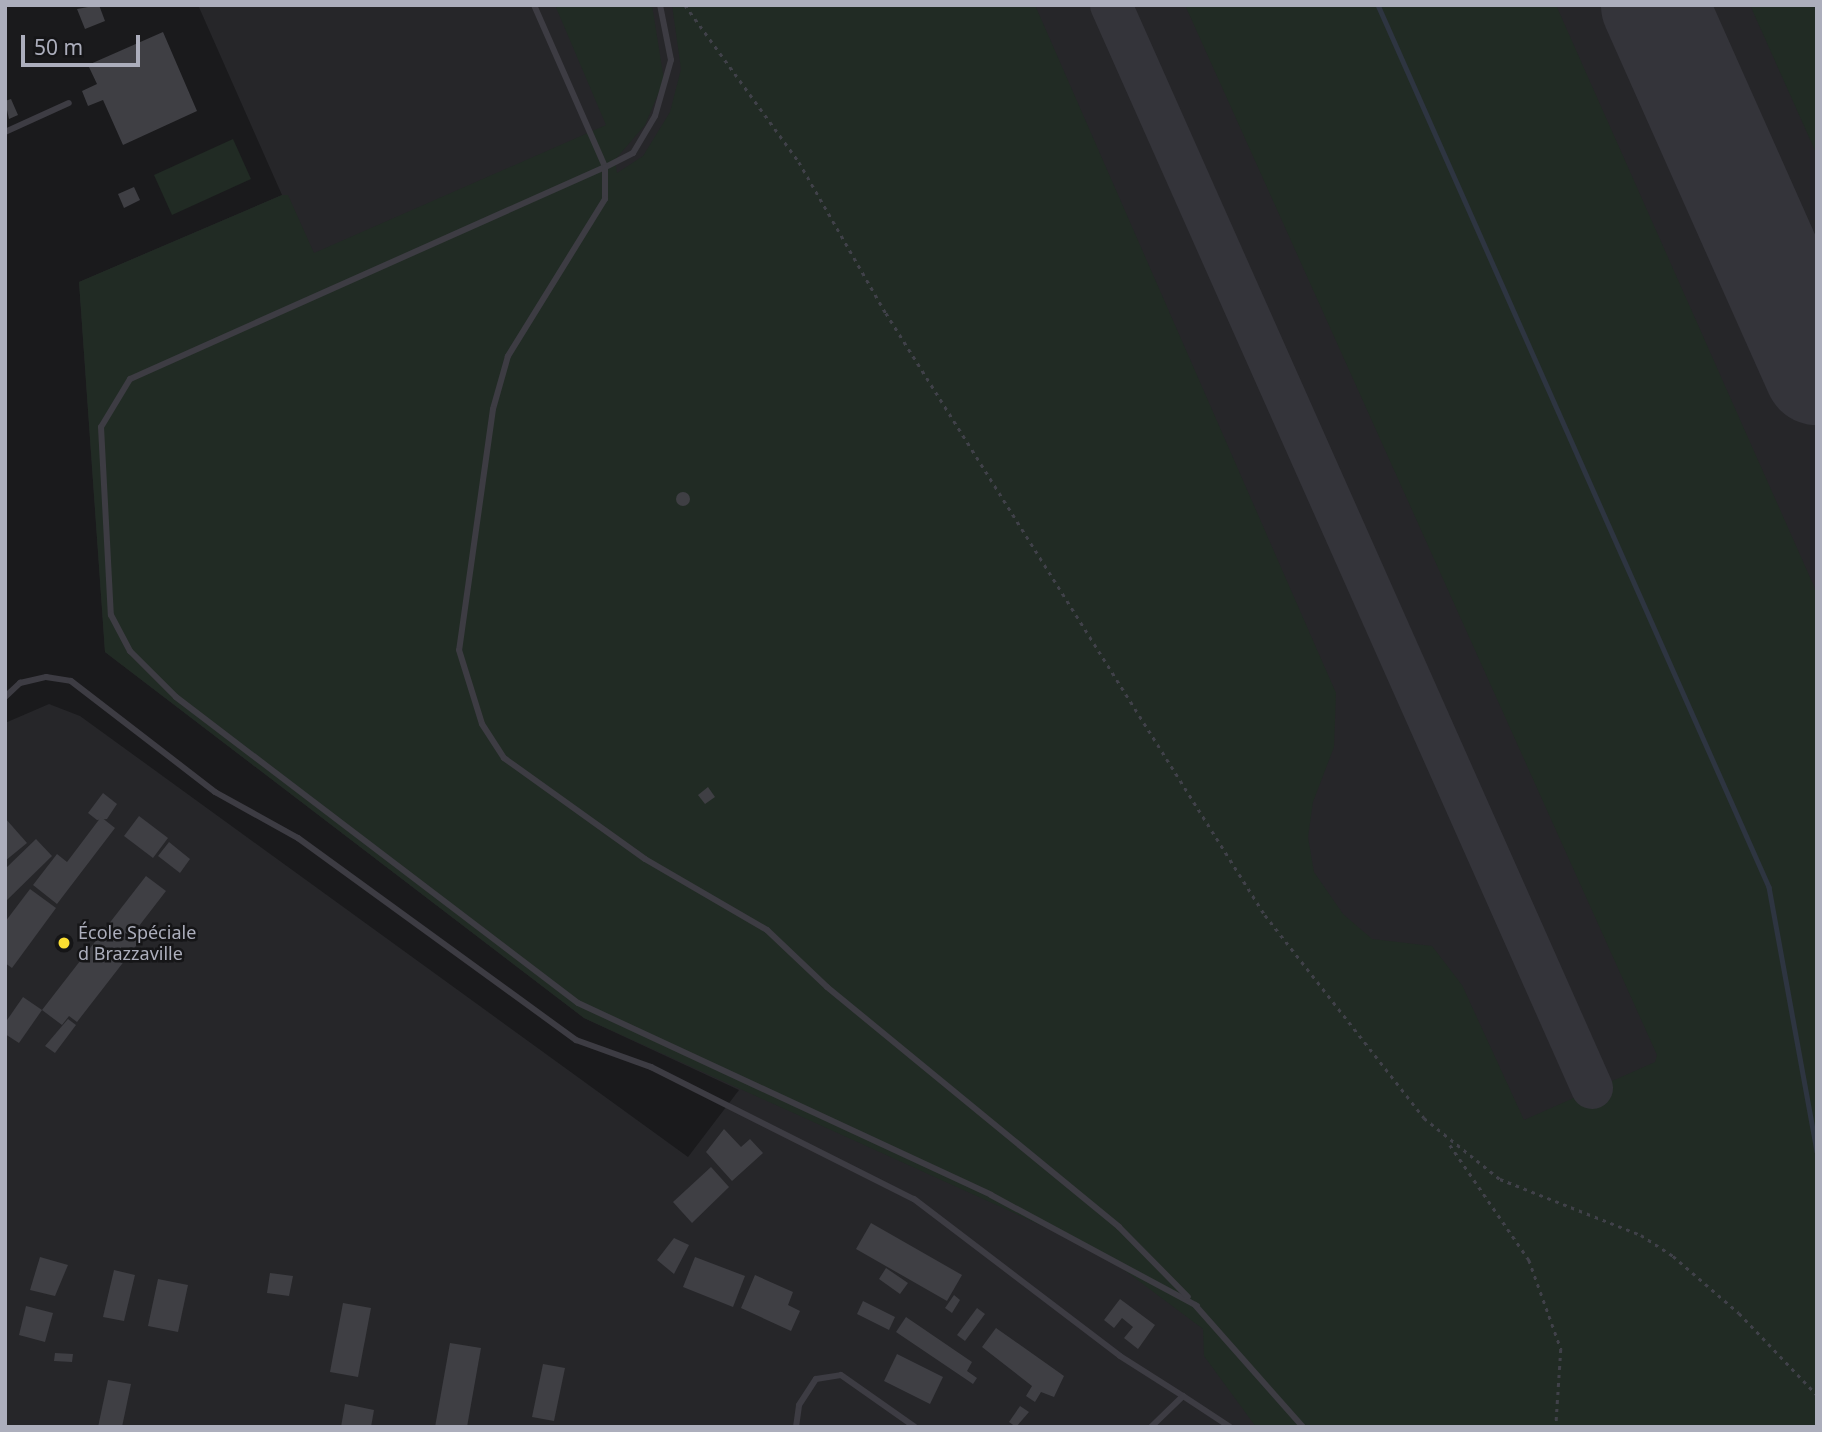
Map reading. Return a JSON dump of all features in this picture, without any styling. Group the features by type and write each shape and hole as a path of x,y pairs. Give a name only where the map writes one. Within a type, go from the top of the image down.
{"lane":[{"path":"534,5 606,167 605,199 508,356 493,409 459,650 482,724 504,758 645,859 767,930 888,1039 1119,1227 1197,1306 1303,1427"},
{"path":"660,5 671,60 665,90 633,153 130,379 101,427 111,615 130,650 176,696 578,1003 991,1195 1197,1306"},
{"path":"5,132 69,103"},
{"path":"5,697 20,683 46,677 71,681 215,792 298,838 576,1040 652,1067 914,1199 1120,1356 1230,1427"},
{"path":"796,1427 799,1405 816,1380 841,1375 915,1427"},
{"path":"1151,1427 1184,1396"}],"path":[{"path":"685,5 799,162 886,313 1265,915 1446,1139 1529,1260 1561,1349 1556,1427"},
{"path":"1446,1139 1510,1185 1640,1235 1673,1256 1739,1313 1817,1395"}],"shaded area":[{"path":"198,5 1817,5 1817,1427 5,1427 5,723 49,704 80,716 688,1157 739,1090 584,1018 105,652 79,282 282,195"},
{"path":"555,5 652,5 664,80 645,125 615,160 617,173 643,156 670,112 681,69 672,5 1035,5 1336,693 1334,747 1313,802 1308,837 1314,872 1343,914 1372,939 1432,946 1462,985 1524,1120 1655,1062 1657,1055 1185,5 1556,5 1817,593 1817,1427 1256,1427 1204,1356 1203,1329 1100,1252 584,1018 105,652 79,282 282,195 288,195 314,253 606,125"},
{"path":"1750,5 1817,5 1817,155"},
{"path":"233,139 251,179 172,215 154,175"}],"building":[{"path":"99,5 105,21 85,29 77,9"},
{"path":"163,32 197,111 123,145 103,100 88,106 82,91 97,84 88,65"},
{"path":"11,99 18,115 9,119 5,101"},
{"path":"134,187 140,200 124,208 118,194"},
{"path":"680,492 686,492 690,499 686,506 680,506 676,502 676,496"},
{"path":"708,787 715,797 705,804 698,795"},
{"path":"103,793 117,804 107,819 97,820 88,813"},
{"path":"139,816 168,838 153,858 124,836"},
{"path":"101,817 115,828 57,904 33,885 57,854 67,862"},
{"path":"5,818 27,843 5,861"},
{"path":"36,839 52,856 5,902 5,869"},
{"path":"169,842 190,859 180,873 158,856"},
{"path":"146,876 166,891 139,926 146,933 77,1022 69,1016 62,1025 42,1010"},
{"path":"30,889 56,908 12,968 5,963 5,922"},
{"path":"23,997 42,1010 19,1043 5,1034 5,1023"},
{"path":"68,1019 76,1025 55,1053 45,1046"},
{"path":"724,1129 741,1147 750,1139 763,1153 732,1181 706,1152"},
{"path":"711,1167 729,1187 692,1223 673,1202"},
{"path":"871,1223 962,1275 947,1301 856,1249"},
{"path":"674,1238 689,1245 674,1274 657,1260"},
{"path":"40,1257 68,1265 55,1296 30,1290"},
{"path":"695,1257 745,1276 733,1307 683,1287"},
{"path":"886,1268 908,1283 900,1294 879,1279"},
{"path":"114,1270 135,1275 124,1321 103,1317"},
{"path":"270,1273 293,1276 289,1296 267,1293"},
{"path":"755,1275 793,1292 788,1305 800,1311 791,1331 741,1308"},
{"path":"158,1279 188,1285 178,1332 148,1326"},
{"path":"954,1295 960,1300 952,1313 945,1308"},
{"path":"1120,1299 1155,1325 1138,1349 1124,1338 1133,1327 1122,1318 1114,1328 1104,1320"},
{"path":"863,1301 895,1317 889,1330 857,1314"},
{"path":"343,1303 371,1308 358,1377 330,1372"},
{"path":"26,1306 53,1313 45,1342 19,1335"},
{"path":"977,1308 985,1314 965,1341 957,1335"},
{"path":"906,1317 972,1362 967,1371 977,1378 973,1384 896,1332"},
{"path":"996,1328 1064,1376 1054,1397 1041,1392 1035,1402 1026,1396 1032,1386 982,1347"},
{"path":"450,1343 481,1348 467,1427 435,1427"},
{"path":"55,1353 73,1354 72,1362 54,1361"},
{"path":"897,1354 943,1377 930,1404 884,1381"},
{"path":"543,1364 565,1368 554,1421 532,1417"},
{"path":"108,1380 131,1384 122,1427 98,1427"},
{"path":"345,1404 374,1410 371,1427 341,1427"},
{"path":"1020,1406 1029,1412 1016,1427 1009,1422"}],"waterway":[{"path":"1378,5 1769,887 1817,1152"}],"taxiway":[{"path":"1111,5 1592,1088"}],"runway":[{"path":"1654,5 1817,371"}],"place":[{"name":"École Spéciale d Brazzaville","path":"64,943"}]}
